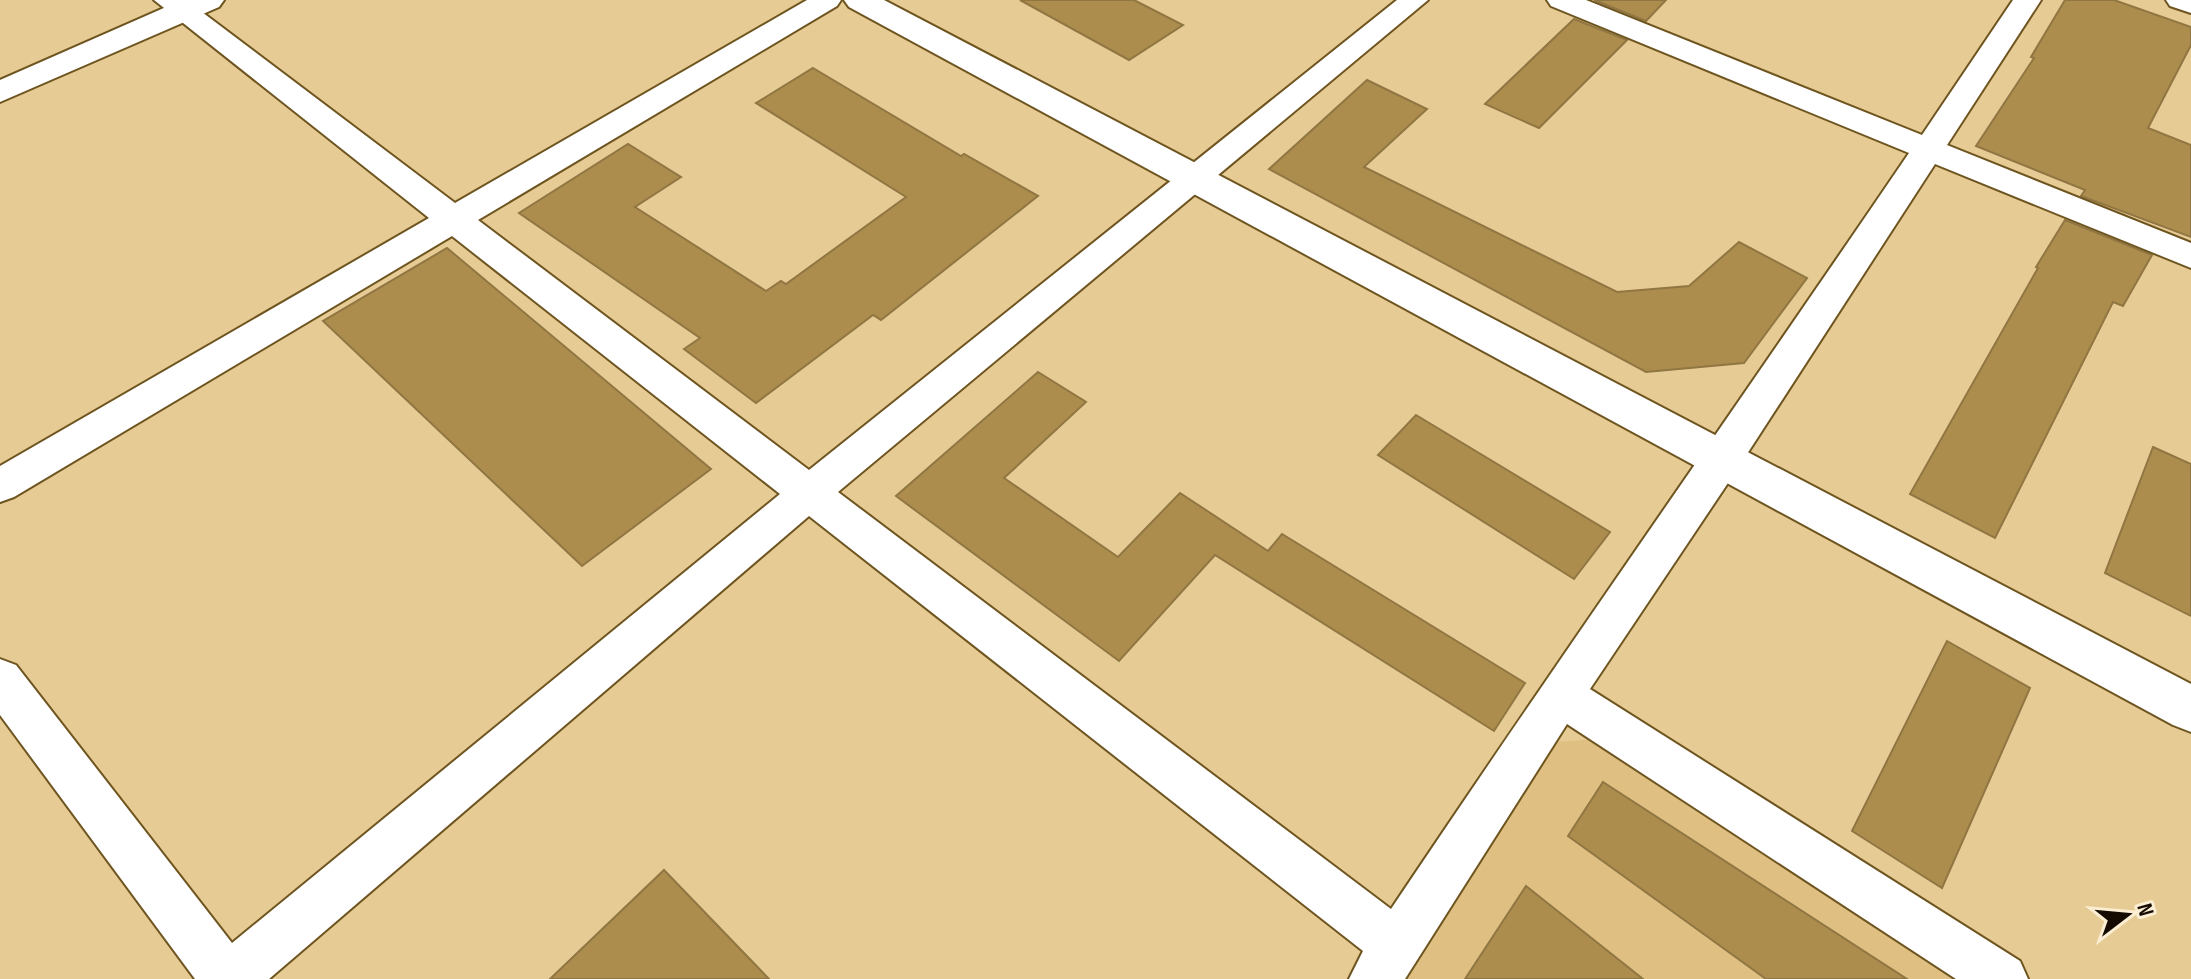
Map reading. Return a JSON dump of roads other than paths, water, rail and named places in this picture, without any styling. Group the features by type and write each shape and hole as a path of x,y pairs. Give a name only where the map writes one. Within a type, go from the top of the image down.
{"street":[{"path":"0,486 827,0"},
{"path":"860,0 2191,709"},
{"path":"0,679 228,979 809,493 1414,0"},
{"path":"1561,0 2191,256"},
{"path":"0,92 186,4 454,219 809,493 1386,962 1560,695 1722,460 2027,0"},
{"path":"2180,0 2191,4"},
{"path":"1560,695 2002,979"}]}
